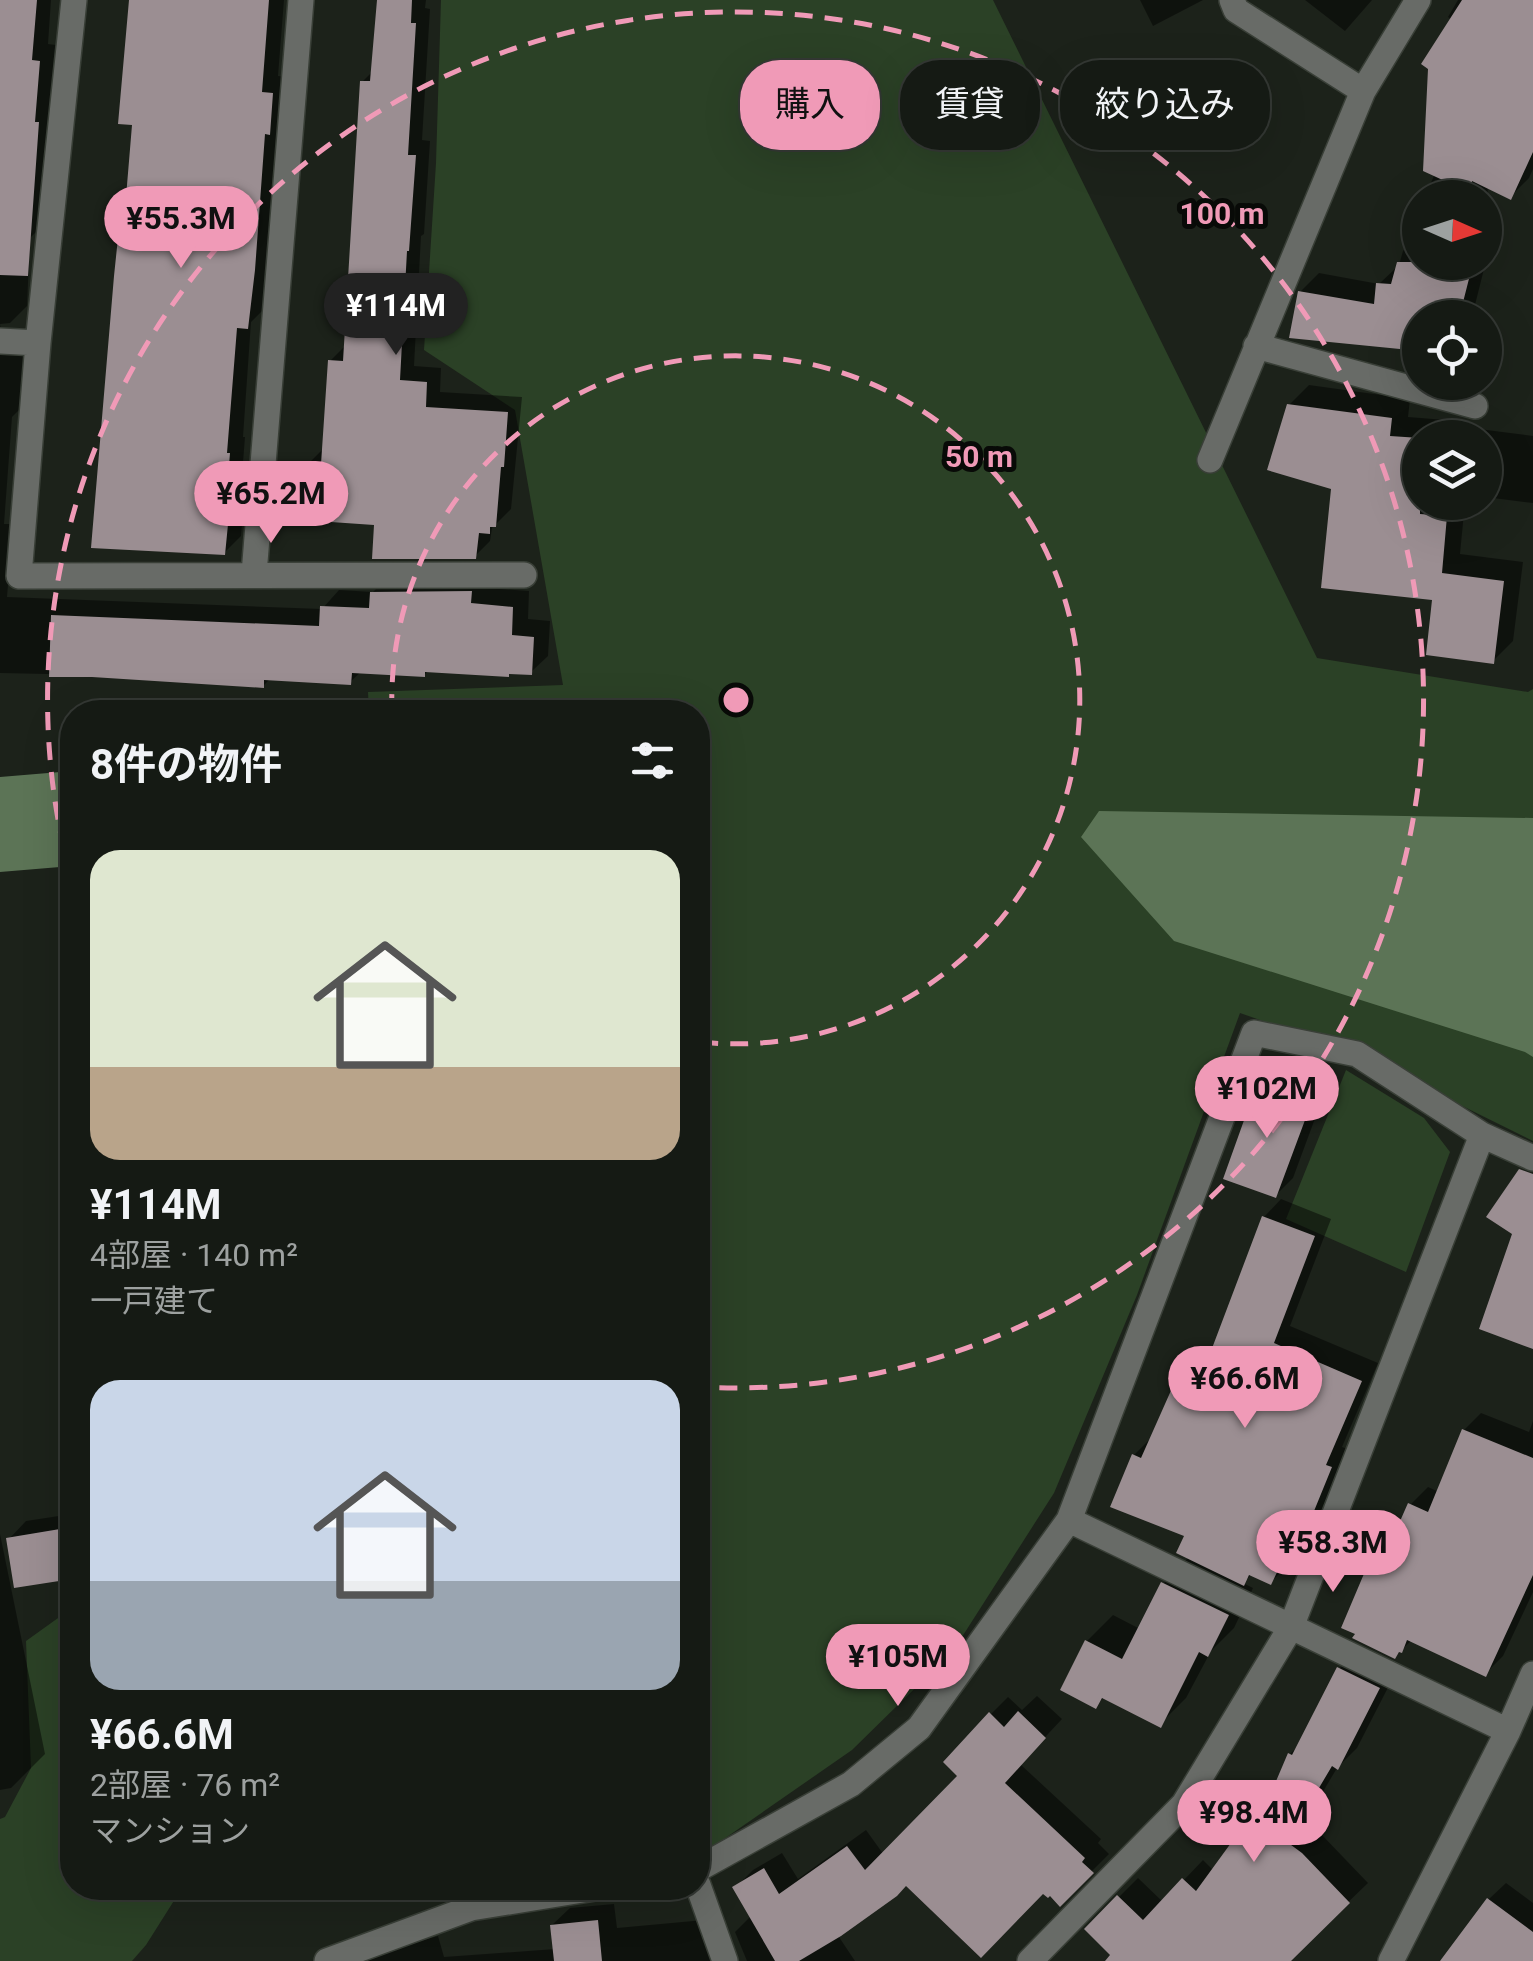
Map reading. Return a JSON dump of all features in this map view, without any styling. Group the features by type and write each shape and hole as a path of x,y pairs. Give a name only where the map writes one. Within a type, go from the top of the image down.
{"street":[{"path":"74,0 38,343 19,576 524,575"},
{"path":"254,574 301,0"},
{"path":"1232,0 1236,10 1363,92"},
{"path":"1210,460 1363,92 1418,0"},
{"path":"0,341 38,343"},
{"path":"1256,346 1476,406"},
{"path":"710,1862 851,1784 918,1728 1068,1520 1254,1033 1357,1054 1482,1135 1533,1158"},
{"path":"1030,1961 1184,1804 1291,1627 1482,1135"},
{"path":"1068,1520 1508,1731"},
{"path":"1391,1961 1533,1674"},
{"path":"327,1961 470,1908 520,1900"},
{"path":"703,1900 725,1961"}],"shaded area":[{"path":"441,0 993,0 1023,60 900,60 900,150 1040,150 1040,95 1060,136 1060,150 1067,150 1317,658 1528,692 1533,689 1533,1141 1357,1054 1240,1013 1137,1295 1054,1493 953,1651 852,1750 710,1849 710,700 368,700 368,692 563,685 515,410 424,350"},
{"path":"60,772 60,867 0,872 0,777"},
{"path":"1099,811 1533,818 1533,1057 1174,941 1081,837"},
{"path":"1346,1070 1424,1118 1450,1152 1406,1272 1286,1219"},
{"path":"60,1617 60,1900 174,1900 132,1961 0,1961 0,1819 5,1817 31,1768 26,1641"}],"building":[{"path":"0,0 37,0 32,60 40,61 35,122 39,122 28,276 0,275"},
{"path":"129,0 269,0 262,92 273,93 270,135 265,134 248,329 237,328 227,453 226,504 230,504 225,555 91,548 114,276 132,125 118,124"},
{"path":"377,0 412,0 411,23 416,23 408,155 416,155 400,380 427,382 426,407 508,412 496,527 490,527 490,534 479,533 476,559 372,559 374,525 302,520 306,463 321,464 328,360 343,361 360,81 370,81"},
{"path":"1462,0 1533,0 1533,152 1511,200 1502,196 1502,180 1443,180 1423,171 1428,69 1421,64"},
{"path":"1397,262 1402,262 1402,280 1469,280 1464,300 1402,300 1402,349 1289,338 1298,291 1374,304 1376,283 1391,284"},
{"path":"1287,404 1392,418 1390,436 1402,437 1402,520 1447,520 1442,573 1504,581 1494,664 1426,655 1432,600 1321,588 1331,489 1267,470"},
{"path":"472,591 471,603 513,607 512,635 534,637 532,675 425,672 425,677 352,673 351,685 264,680 264,688 49,677 51,615 319,626 320,606 369,608 370,592"},
{"path":"1257,1084 1311,1104 1276,1198 1223,1179"},
{"path":"1519,1169 1533,1174 1533,1349 1479,1329 1512,1234 1486,1217"},
{"path":"1262,1216 1315,1236 1274,1343 1362,1381 1326,1465 1332,1467 1293,1556 1286,1553 1271,1585 1249,1575 1244,1586 1176,1553 1184,1536 1110,1507 1132,1454 1141,1458 1173,1386 1194,1396"},
{"path":"1462,1429 1533,1458 1533,1575 1486,1677 1407,1640 1395,1659 1352,1638 1355,1634 1341,1628 1366,1569 1379,1569 1408,1503 1428,1512"},
{"path":"60,1529 60,1581 14,1588 6,1538"},
{"path":"1161,1582 1229,1615 1208,1657 1199,1652 1161,1728 1102,1698 1096,1709 1060,1690 1085,1640 1122,1659"},
{"path":"1337,1667 1380,1688 1338,1770 1332,1766 1287,1842 1350,1903 1291,1961 1105,1961 1110,1955 1084,1929 1117,1895 1143,1920 1182,1878 1196,1891 1265,1791 1271,1793 1288,1753 1292,1755"},
{"path":"1018,1711 1046,1738 1005,1783 1085,1858 1082,1862 1094,1873 1060,1907 1043,1894 981,1958 906,1886 841,1936 799,1961 775,1961 732,1887 764,1868 779,1894 847,1846 865,1870 957,1776 943,1762 989,1712 1004,1727"},
{"path":"1487,1898 1533,1932 1533,1961 1440,1961"},
{"path":"598,1920 602,1961 554,1961 550,1925"}]}
